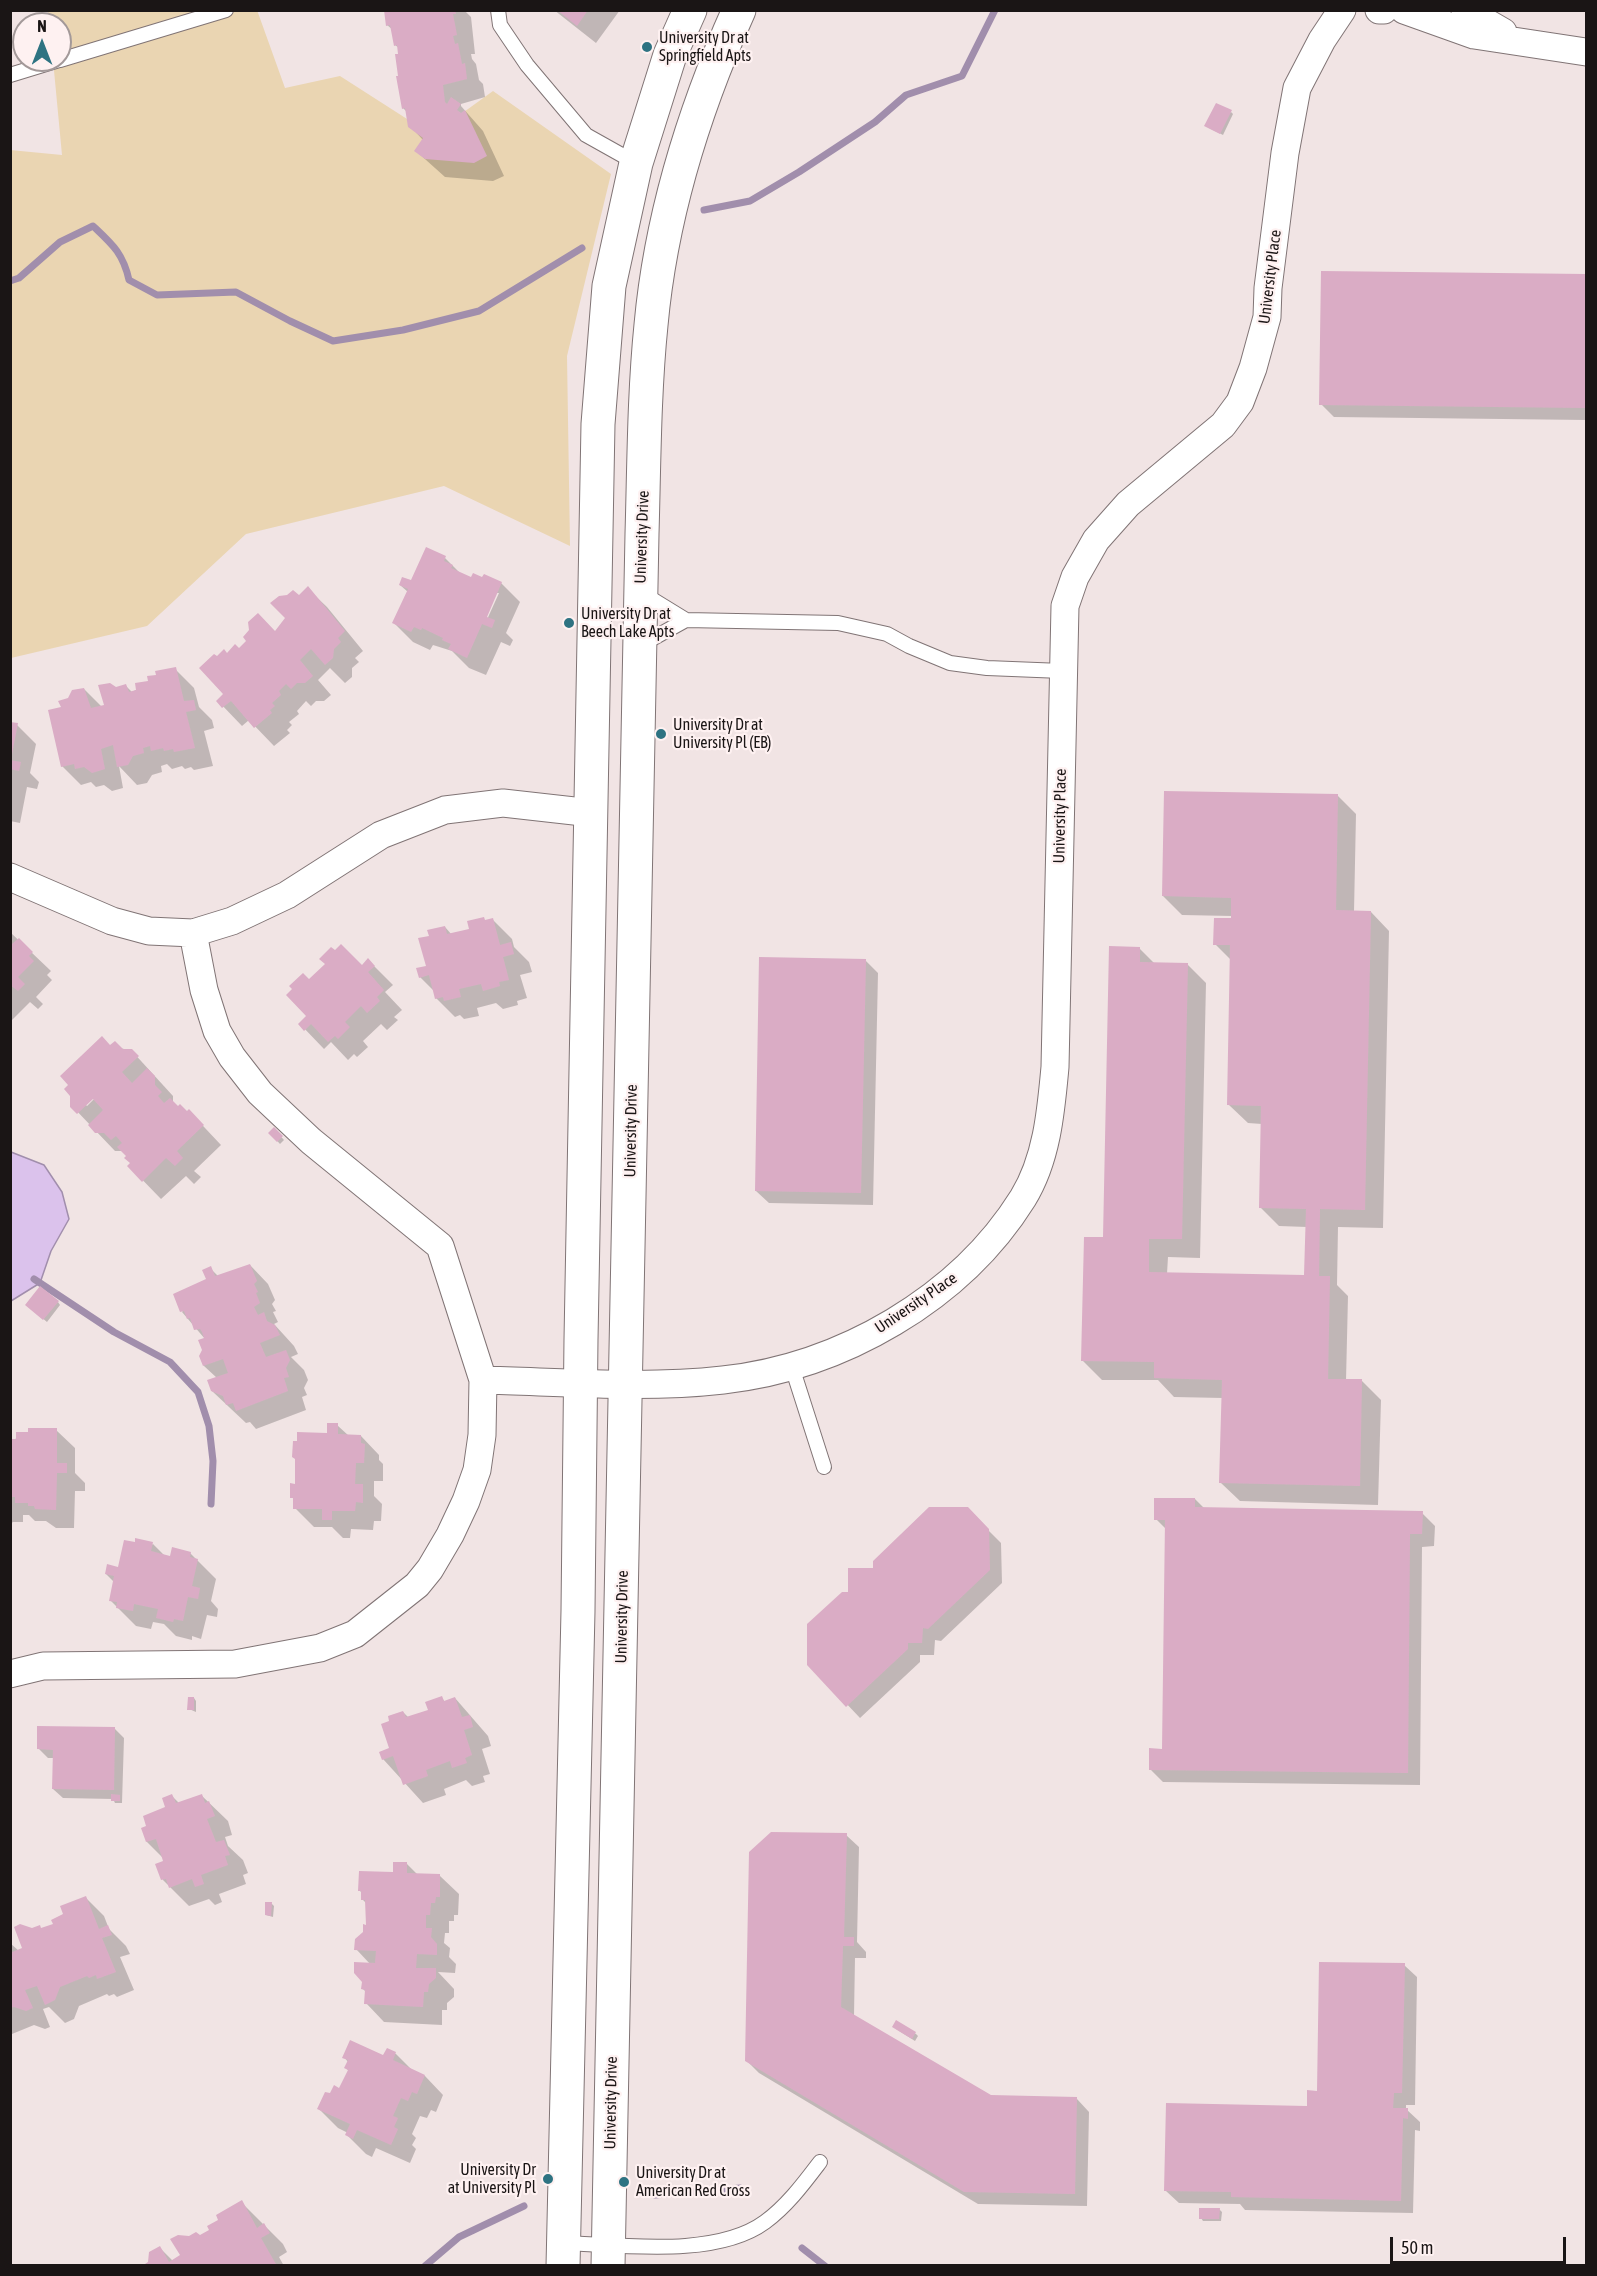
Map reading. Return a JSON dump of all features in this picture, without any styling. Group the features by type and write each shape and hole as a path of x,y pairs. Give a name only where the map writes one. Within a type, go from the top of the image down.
{"main road":[{"path":"563,2254 578,1611 580,1382 598,424 609,286 636,163 670,55 690,10"},
{"name":"University Drive","path":"608,2255 627,1383 640,592 651,325 672,197 690,134 717,59 739,10"}],"street":[{"name":"University Place","path":"483,1380 673,1384 723,1380 792,1367 820,1357 888,1324 954,1280 971,1263 1024,1196 1043,1152 1051,1117 1058,1011 1062,671 1065,606 1075,578 1096,540 1128,504 1224,425 1240,402 1253,368 1267,317 1268,288 1285,153 1297,88 1322,40 1342,10"},
{"path":"1379,10 1384,10"},
{"path":"1404,10 1474,35 1587,52"},
{"path":"1465,10 1522,43"},
{"path":"10,877 112,921 149,931 193,933 232,921 287,895 381,836 445,810 503,803 592,813"},
{"path":"10,1674 43,1666 235,1664 320,1648 356,1634 417,1585 430,1569 450,1535 477,1470 482,1435 483,1380 440,1246 311,1141 260,1094 232,1057 217,1031 204,990 193,933"}],"lane":[{"path":"72,56 226,10"},
{"path":"498,10 500,25 527,65 586,135 636,163"},
{"path":"640,592 686,620 838,623 887,634 950,663 987,668 1062,671"},
{"path":"640,646 686,620"},
{"path":"792,1367 824,1467"},
{"path":"563,2254 608,2255 713,2244 746,2233 764,2223 782,2207 820,2162"}],"shaded area":[{"path":"257,10 285,88 340,76 432,135 493,91 611,174 567,356 570,546 444,486 246,534 147,626 11,658 10,150 62,155 54,72 72,72 72,12 48,11"},
{"path":"11,1152 44,1165 62,1192 69,1219 51,1251 40,1283 11,1301"}],"building":[{"path":"384,10 455,10 456,14 453,14 457,35 453,36 455,44 458,43 462,64 465,63 467,79 443,85 445,102 447,104 451,97 461,104 457,110 461,113 465,110 487,156 474,163 425,159 414,151 423,138 408,127 405,108 402,109 396,76 398,76 395,54 398,54 397,45 394,46 390,25 386,26"},
{"path":"557,10 588,10 577,26"},
{"path":"1216,103 1232,110 1220,134 1204,126"},
{"path":"1321,271 1586,274 1586,408 1319,405"},
{"path":"426,547 446,556 444,561 453,565 451,568 471,577 473,573 482,577 484,574 502,582 487,617 495,620 492,628 482,624 467,658 448,649 451,644 442,640 443,638 422,628 421,630 414,627 411,632 392,623 408,589 399,585 402,577 411,580"},
{"path":"308,586 345,631 338,638 341,642 334,649 333,658 325,665 311,649 300,660 313,676 305,683 297,683 291,689 286,684 279,691 281,695 272,703 275,706 270,710 272,713 254,728 231,701 222,708 216,701 223,694 199,668 214,654 217,656 224,649 227,653 235,644 239,648 246,641 243,637 249,630 248,622 258,613 275,631 285,618 270,603 293,590 299,595"},
{"path":"176,667 184,701 194,700 196,710 186,712 195,748 174,752 173,749 164,751 163,748 151,751 150,746 143,748 144,753 133,756 128,765 117,767 113,745 101,749 105,769 92,773 84,767 75,769 74,764 61,767 48,710 61,707 58,701 68,698 72,690 84,688 91,708 104,705 98,685 110,683 116,687 126,684 129,692 136,690 135,683 148,681 147,676 156,675 155,671"},
{"path":"10,722 18,723 12,754 10,754"},
{"path":"10,760 21,762 19,771 10,769"},
{"path":"1164,791 1338,794 1336,910 1371,911 1365,1210 1320,1209 1319,1276 1330,1276 1328,1379 1362,1379 1360,1486 1219,1483 1222,1380 1154,1378 1154,1362 1081,1361 1084,1237 1103,1237 1109,946 1140,947 1140,962 1188,963 1182,1239 1149,1239 1149,1272 1304,1275 1306,1209 1259,1208 1261,1106 1227,1105 1230,945 1213,945 1214,918 1231,918 1231,898 1162,896"},
{"path":"484,917 485,920 493,918 500,945 511,942 514,954 503,957 509,980 499,982 500,986 483,991 481,984 459,989 461,997 444,1001 443,997 435,999 429,975 419,978 416,968 426,966 418,938 429,936 427,930 445,926 447,934 469,929 467,921"},
{"path":"19,938 33,952 29,956 34,961 18,977 25,984 18,991 10,985 10,942 12,944"},
{"path":"341,944 362,965 368,958 375,966 368,972 384,990 377,997 380,1001 367,1013 361,1006 345,1022 350,1027 338,1039 335,1036 328,1042 311,1024 304,1031 298,1024 306,1016 286,995 292,989 289,986 303,973 309,979 325,964 319,959 331,947 335,950"},
{"path":"759,957 866,959 861,1193 755,1191"},
{"path":"102,1036 110,1045 115,1041 123,1049 132,1049 139,1056 122,1072 132,1083 147,1068 155,1076 155,1085 162,1092 158,1096 164,1103 170,1098 178,1106 180,1104 187,1111 189,1109 204,1125 177,1151 183,1158 175,1166 166,1158 142,1182 127,1166 130,1163 117,1147 122,1143 116,1136 111,1140 104,1133 95,1133 88,1125 103,1110 93,1099 77,1114 70,1107 70,1096 64,1089 68,1085 60,1076"},
{"path":"274,1127 283,1136 277,1142 268,1133"},
{"path":"250,1264 257,1281 254,1284 260,1303 254,1307 258,1315 264,1312 267,1321 275,1325 280,1335 260,1343 266,1357 286,1350 290,1360 286,1368 289,1377 284,1378 288,1391 236,1411 233,1403 226,1405 223,1396 211,1391 207,1380 228,1373 223,1359 203,1366 199,1356 202,1350 198,1340 204,1338 202,1332 200,1329 194,1330 190,1318 187,1319 184,1311 180,1312 173,1294 206,1279 202,1270 211,1266 215,1276"},
{"path":"40,1286 59,1301 43,1320 25,1305"},
{"path":"327,1423 338,1423 338,1434 361,1435 361,1443 365,1444 364,1463 356,1463 355,1484 363,1484 363,1503 356,1502 355,1511 332,1511 332,1520 322,1520 322,1509 293,1509 290,1483 295,1484 295,1459 292,1457 293,1441 297,1441 297,1432 327,1433"},
{"path":"28,1428 57,1428 57,1463 67,1463 67,1473 57,1473 56,1510 35,1509 34,1506 28,1506 28,1503 15,1503 15,1497 10,1497 10,1439 16,1439 16,1432 28,1432"},
{"path":"1154,1498 1195,1498 1195,1507 1423,1511 1422,1534 1410,1534 1408,1773 1149,1770 1149,1748 1162,1749 1165,1520 1154,1520"},
{"path":"929,1507 968,1507 989,1529 990,1570 928,1629 923,1628 922,1643 908,1643 908,1649 846,1707 807,1665 807,1624 842,1592 848,1592 848,1568 873,1568 873,1561"},
{"path":"135,1538 153,1542 151,1551 170,1556 172,1547 191,1552 190,1557 198,1559 192,1586 200,1588 198,1599 188,1597 183,1621 174,1619 173,1622 156,1618 158,1609 134,1604 133,1611 116,1608 117,1602 109,1601 114,1576 105,1574 107,1564 118,1567 124,1540 135,1542"},
{"path":"442,1696 444,1701 455,1697 462,1717 470,1715 473,1727 464,1730 472,1755 465,1758 467,1763 452,1768 450,1761 426,1770 428,1776 403,1785 393,1756 382,1760 379,1752 389,1748 381,1724 389,1721 388,1716 403,1711 406,1717 428,1710 425,1702"},
{"path":"188,1697 194,1697 194,1710 187,1710"},
{"path":"37,1726 115,1727 114,1790 52,1789 53,1750 37,1749"},
{"path":"111,1794 120,1795 120,1801 111,1801"},
{"path":"172,1794 176,1803 202,1794 205,1803 209,1801 215,1816 207,1819 216,1842 224,1840 230,1855 225,1856 228,1865 201,1875 204,1884 195,1887 192,1879 169,1888 166,1879 161,1880 155,1864 163,1861 156,1839 146,1842 141,1828 146,1826 143,1816 165,1807 162,1798"},
{"path":"771,1832 847,1833 844,1937 854,1937 854,1946 843,1946 841,2007 991,2095 1077,2097 1075,2194 964,2192 745,2061 749,1852"},
{"path":"393,1862 407,1862 407,1873 440,1874 440,1897 436,1897 435,1903 431,1903 430,1915 426,1915 426,1928 432,1928 431,1937 437,1944 437,1955 417,1954 416,1968 436,1968 436,1978 429,1984 428,1992 424,1992 423,2007 364,2004 365,1990 361,1989 362,1982 354,1973 354,1962 375,1963 376,1951 354,1950 355,1939 363,1932 363,1924 366,1925 365,1900 361,1900 361,1891 358,1891 359,1871 393,1872"},
{"path":"86,1896 99,1929 108,1925 112,1935 102,1938 116,1972 97,1979 96,1975 89,1978 87,1976 60,1987 55,2000 45,2005 37,1986 25,1990 33,2008 26,2011 10,2008 10,1953 22,1948 14,1927 20,1924 32,1928 40,1925 41,1928 53,1924 51,1920 63,1914 60,1906"},
{"path":"265,1902 272,1902 271,1916 265,1915"},
{"path":"1319,1962 1405,1963 1402,2093 1394,2093 1393,2108 1408,2108 1408,2119 1403,2118 1401,2201 1231,2197 1231,2192 1164,2191 1166,2103 1307,2106 1307,2090 1317,2091"},
{"path":"896,2020 916,2032 912,2039 892,2027"},
{"path":"350,2040 383,2055 387,2048 396,2052 393,2060 425,2075 417,2094 412,2092 408,2101 401,2098 393,2116 398,2118 394,2127 398,2129 391,2145 357,2130 353,2139 345,2135 350,2124 317,2109 325,2092 330,2093 334,2085 339,2088 348,2070 344,2068 348,2060 342,2058"},
{"path":"242,2200 257,2228 264,2223 270,2233 261,2238 277,2266 142,2266 148,2262 149,2252 160,2246 169,2262 180,2255 170,2239 178,2235 189,2236 196,2232 200,2235 209,2230 207,2226 218,2220 216,2215"},
{"path":"1199,2208 1220,2208 1219,2219 1199,2219"}],"waterway":[{"path":"704,210 750,201 875,122 906,95 962,76 995,10"},
{"path":"10,281 19,278 60,242 93,226 116,250 124,263 129,280 157,295 236,292 333,341 403,330 479,311 582,248"},
{"path":"34,1279 114,1332 170,1362 198,1392 209,1426 213,1461 211,1504"},
{"path":"655,2195 740,2188"},
{"path":"425,2266 459,2237 524,2206"},
{"path":"802,2248 825,2266"}],"place":[{"name":"University Dr at Springfield Apts","path":"647,47"},
{"name":"University Dr at Beech Lake Apts","path":"569,623"},
{"name":"University Dr at University Pl (EB)","path":"661,734"},
{"name":"University Dr at University Pl","path":"548,2179"},
{"name":"University Dr at American Red Cross","path":"624,2182"}]}
